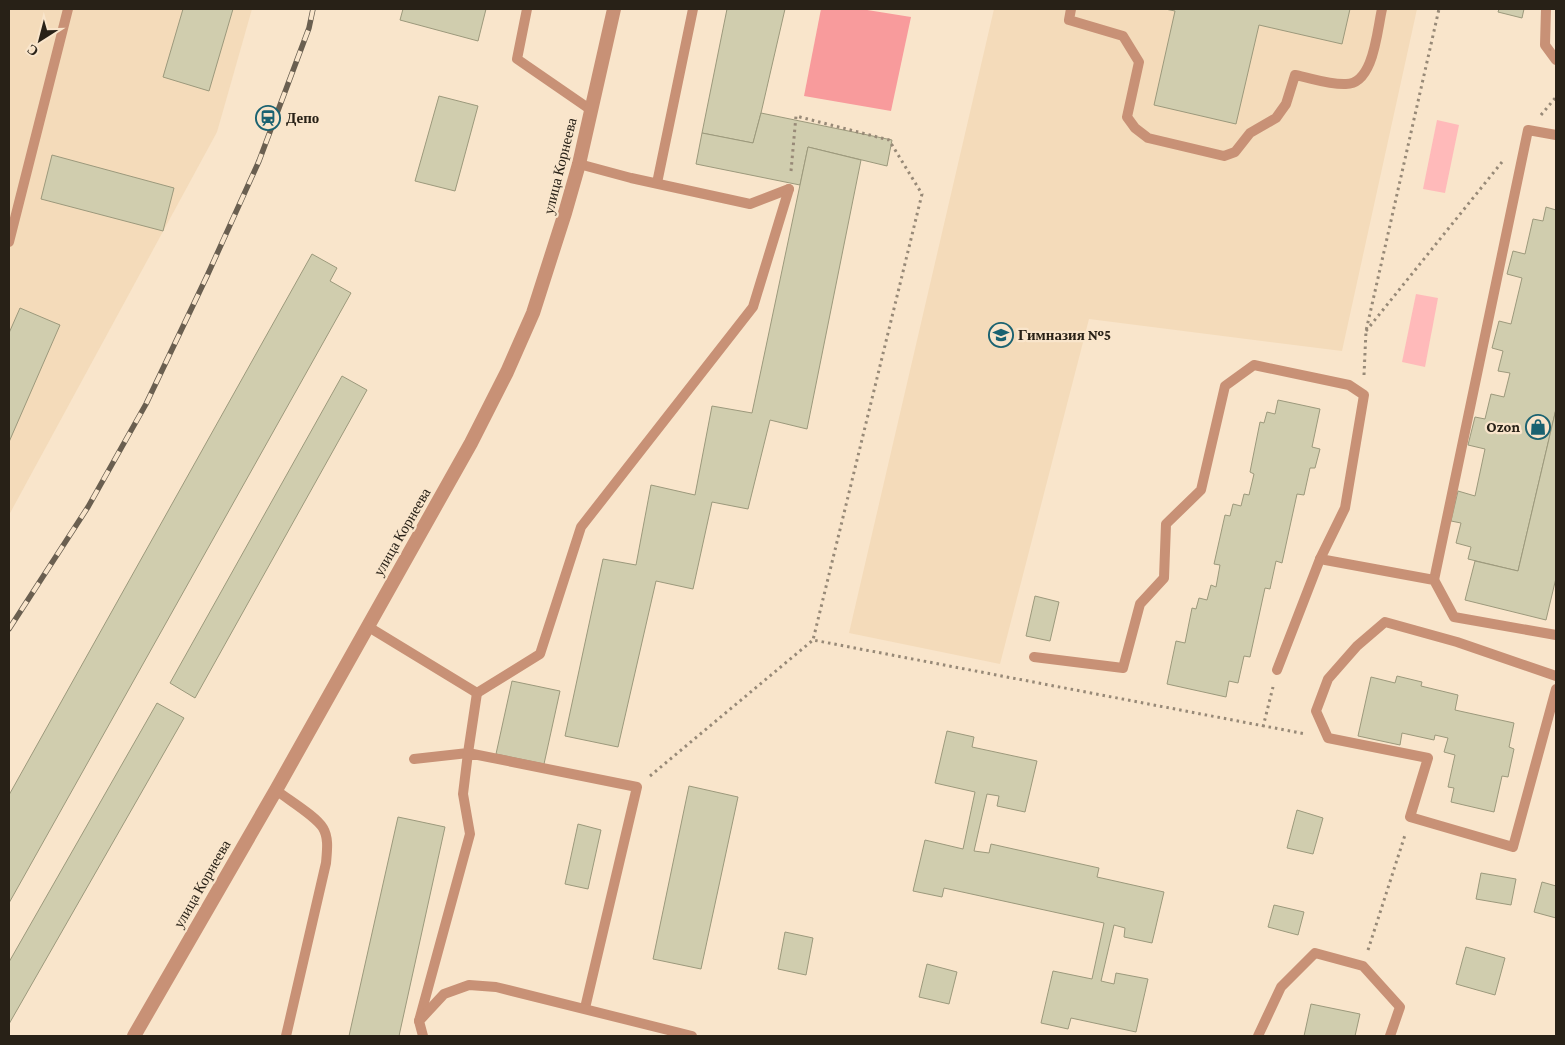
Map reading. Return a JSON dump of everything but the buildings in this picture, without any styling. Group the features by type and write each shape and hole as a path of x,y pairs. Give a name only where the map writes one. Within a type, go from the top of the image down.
{"street":[{"name":"улица Корнеева","path":"134,1036 276,790 471,443 516,354 548,270 578,164 614,9"}],"lane":[{"path":"9,242 68,9"},
{"path":"526,9 516,59 591,110"},
{"path":"657,183 693,9"},
{"path":"1071,9 1069,20 1124,36 1139,62 1127,117 1135,128 1148,138 1224,156 1234,152 1250,133 1276,118 1286,104 1296,75 1345,85 1354,83 1362,78 1369,66 1382,9"},
{"path":"1546,9 1546,45 1556,60"},
{"path":"1556,135 1528,130 1434,580 1454,617 1556,635"},
{"path":"578,164 750,204 789,189"},
{"path":"423,1036 419,1021 470,834 463,794 477,693 540,654 582,527 753,307 789,189"},
{"path":"1034,657 1123,668 1140,604 1164,578 1166,524 1201,490 1225,386 1254,365 1349,384 1364,395 1345,508 1320,559 1277,670"},
{"path":"1320,559 1434,580"},
{"path":"1556,676 1457,642 1386,622 1357,646 1328,679 1316,711 1328,738 1428,758 1410,817 1513,847 1556,689"},
{"path":"367,626 477,693"},
{"path":"414,759 468,753 636,787 585,1008"},
{"path":"276,790 318,822 325,834 328,848 286,1036"},
{"path":"1258,1036 1280,987 1315,953 1363,966 1400,1007 1390,1036"},
{"path":"419,1021 444,994 469,985 496,987 692,1036"}],"path":[{"path":"1364,395 1366,331 1439,9"},
{"path":"1528,130 1556,97"},
{"path":"636,787 813,640 922,194 889,140 796,116 789,189"},
{"path":"1366,331 1504,161"},
{"path":"813,640 1328,738"},
{"path":"1263,727 1277,670"},
{"path":"1363,966 1410,817"}],"shaded area":[{"path":"9,9 252,9 217,132 9,515"},
{"path":"821,9 861,9 911,17 891,111 804,96"},
{"name":"Гимназия №5","path":"994,9 1417,9 1342,351 1089,319 1000,664 849,633"},
{"path":"1437,120 1459,125 1445,193 1423,189"},
{"path":"1416,294 1438,298 1425,367 1402,362"}],"railway":[{"path":"9,629 88,507 146,404 259,161 309,28 313,9"}],"place":[{"name":"Депо","path":"268,118"},
{"name":"Гимназия №5","path":"1001,335"},
{"name":"Ozon","path":"1538,427"}]}
